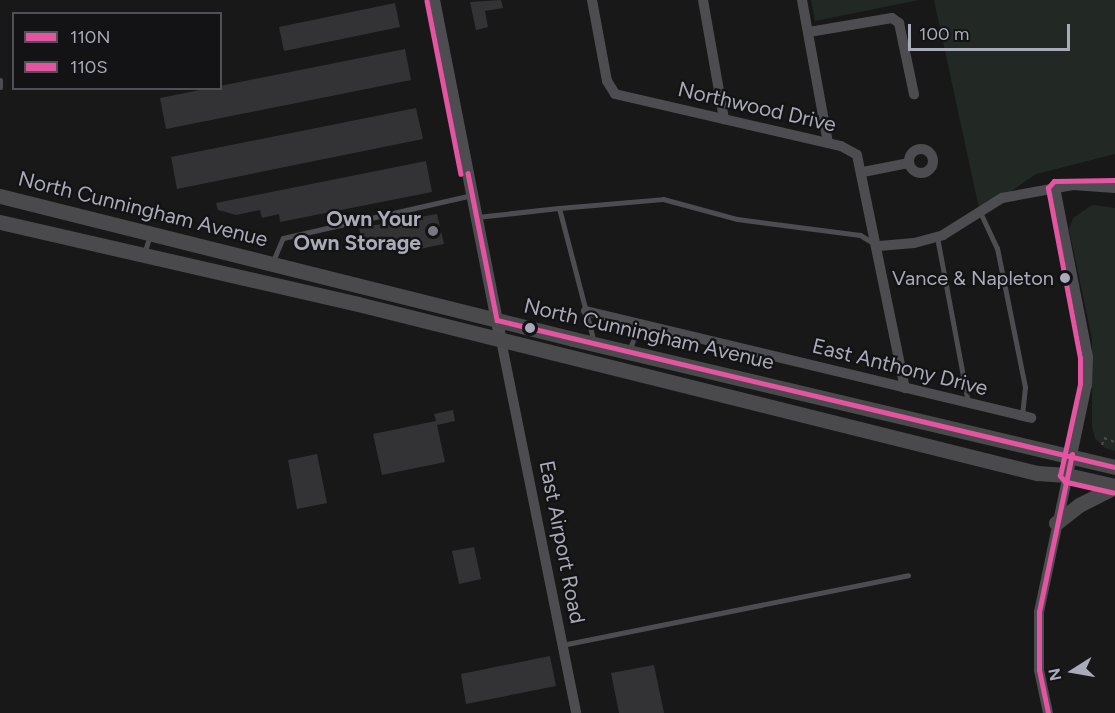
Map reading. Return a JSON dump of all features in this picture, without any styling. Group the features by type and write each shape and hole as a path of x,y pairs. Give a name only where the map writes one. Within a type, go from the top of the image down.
{"main road":[{"name":"North Cunningham Avenue","path":"0,196 594,344 629,350 1072,454 1115,467"},
{"name":"North Cunningham Avenue","path":"0,222 501,340 1036,473 1067,475 1115,486"},
{"path":"1056,523 1078,505 1115,486"}],"street":[{"path":"434,0 501,340"},
{"name":"Northwood Drive","path":"592,0 612,91 851,149 863,172 905,388"},
{"path":"703,0 724,119"},
{"path":"802,0 828,143"},
{"path":"808,32 891,18 899,23 914,94"},
{"path":"863,172 909,163"},
{"path":"879,246 937,237 1002,198 1055,188 1115,188"},
{"path":"1048,713 1040,670 1039,612 1087,385 1088,357 1055,188"},
{"name":"East Anthony Drive","path":"586,311 1026,417"},
{"name":"East Airport Road","path":"501,340 576,713"}],"lane":[{"path":"0,80 0,87"},
{"path":"272,262 283,238 473,195"},
{"path":"477,217 663,199 737,219 860,235 879,246"},
{"path":"559,208 594,344"},
{"path":"979,210 997,248 1025,387 1026,417"},
{"path":"144,256 150,233"},
{"path":"937,237 968,403"},
{"path":"629,350 640,324"},
{"path":"562,645 908,575"}],"path":[{"path":"1102,445 1104,438 1115,442"}],"shaded area":[{"path":"811,0 919,0 815,21"},
{"path":"934,0 1115,0 1115,154 1036,174 980,213"},
{"path":"1092,205 1115,208 1115,451 1105,448 1095,438 1092,426 1092,339 1069,229 1073,218"}],"building":[{"path":"501,0 503,8 485,11 488,27 476,30 470,2"},
{"path":"395,3 400,27 284,51 279,27"},
{"path":"405,49 411,80 166,129 160,98 200,90 222,90 222,86"},
{"path":"416,108 423,139 177,189 171,157"},
{"path":"426,161 432,192 280,222 279,214 262,218 260,210 236,215 218,210 216,203"},
{"path":"437,214 444,244 405,252 404,246 388,249 386,239 362,240 359,228"},
{"path":"453,410 455,421 437,425 445,462 382,475 373,434 436,421 434,414"},
{"path":"317,454 327,503 297,509 288,460"},
{"path":"474,547 481,579 459,584 452,551"},
{"path":"550,656 556,686 466,704 461,674"},
{"path":"654,665 664,713 619,713 611,673"}],"transit line":[{"name":"110S","path":"427,1 461,174"},
{"name":"110N","path":"468,173 497,320 1115,467"},
{"name":"110S","path":"1113,493 1065,482 1060,476 1080,384 1080,358 1048,188 1054,181 1115,180"},
{"name":"110N","path":"1048,713 1039,670 1039,612 1072,454"}],"place":[{"name":"Own Your Own Storage","path":"433,231"},
{"name":"Vance & Napleton","path":"1065,278"}]}
